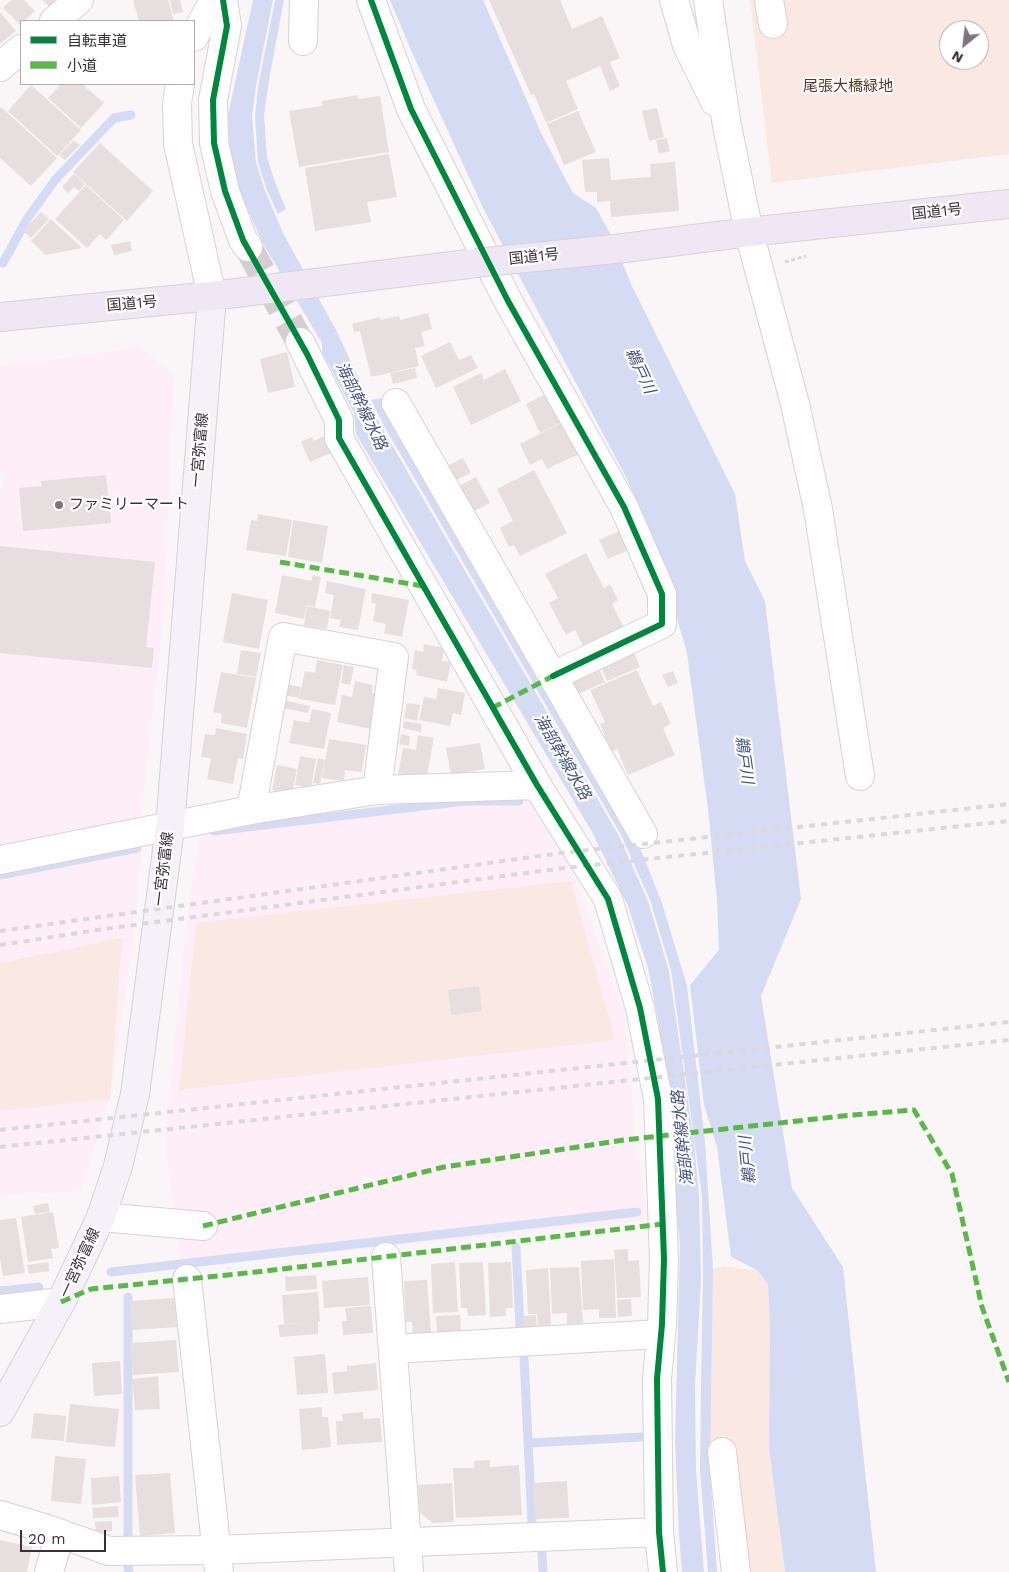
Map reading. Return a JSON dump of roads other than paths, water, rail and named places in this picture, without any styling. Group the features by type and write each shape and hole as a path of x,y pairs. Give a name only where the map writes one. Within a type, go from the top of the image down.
{"highway":[{"name":"国道1号","path":"0,317 284,288 476,263 1009,204"}],"main road":[{"name":"一宮弥富線","path":"0,1412 61,1302 101,1217 118,1166 135,1094 170,827 212,296"}],"street":[{"path":"55,20 79,0"},
{"path":"195,35 214,0"},
{"path":"223,0 227,26 214,100 214,143 225,191 248,247"},
{"path":"303,41 304,0"},
{"path":"371,0 411,109 508,301 624,508 662,594 662,624 552,676"},
{"path":"674,0 687,45 727,126"},
{"path":"708,0 727,126 749,232 795,404 818,509 860,776"},
{"path":"0,67 20,50"},
{"path":"180,85 177,103 178,144 212,296"},
{"path":"300,342 339,420 339,438 537,785 608,899 640,1008 658,1099 664,1259 662,1334 657,1379 659,1532 663,1572"},
{"path":"396,403 643,834"},
{"path":"251,810 283,637 394,657 377,790"},
{"path":"0,860 251,810 377,790 537,785"},
{"path":"101,1217 203,1226"},
{"path":"386,1257 410,1572"},
{"path":"187,1279 218,1561"},
{"path":"0,1309 61,1302"},
{"path":"393,1348 662,1334"},
{"path":"722,1452 736,1572"},
{"path":"0,1515 109,1551 218,1561 407,1542 659,1532"},
{"path":"49,1572 60,1534"}],"water":[{"name":"海部幹線水路","path":"253,0 273,0 256,86 252,117 256,162 264,188 283,233 336,330 381,426 619,836 648,901 669,971 694,1142 699,1195 701,1279 695,1384 696,1471 704,1572 682,1572 675,1440 680,1246 659,1026 648,968 628,906 592,832 356,434 354,413 322,352 322,343 262,242 239,189 230,152 228,115"},
{"path":"275,0 284,0 264,115 267,157 286,209 278,214 266,188 258,162 255,117 258,87"},
{"name":"鵜戸川","path":"390,0 483,0 542,135 573,193 596,208 610,233 632,286 735,494 745,561 765,601 801,899 761,996 792,1188 843,1267 876,1572 785,1572 769,1448 770,1330 768,1284 757,1270 731,1257 717,1147 704,1105 690,985 719,950 717,900 708,809 687,653 656,546 627,479 484,210"},
{"path":"382,398 635,835 662,903 687,986 705,1142 713,1269 710,1471 717,1572 708,1572 700,1470 703,1279 702,1196 671,970 650,900 621,835 383,424 371,400"}],"waterway":[{"path":"3,263 27,219 55,180 114,118 131,115"},
{"path":"214,831 465,801 519,801"},
{"path":"0,875 137,848"},
{"path":"111,1272 637,1212"},
{"path":"516,1247 520,1327"},
{"path":"0,1291 39,1287"},
{"path":"128,1297 128,1536"},
{"path":"524,1358 532,1523"},
{"path":"529,1443 642,1437"},
{"path":"542,1552 543,1572"},
{"path":"128,1567 129,1572"}],"tunnel":[{"path":"248,247 300,342"}],"railway":[{"path":"0,931 561,853 1009,804"},
{"path":"0,945 111,928 564,868 1009,821"},
{"path":"0,1130 1009,1022"},
{"path":"0,1147 1009,1040"}],"place":[{"name":"ファミリーマート","path":"59,505"}],"park label":[{"name":"尾張大橋緑地","path":"848,87"}]}
